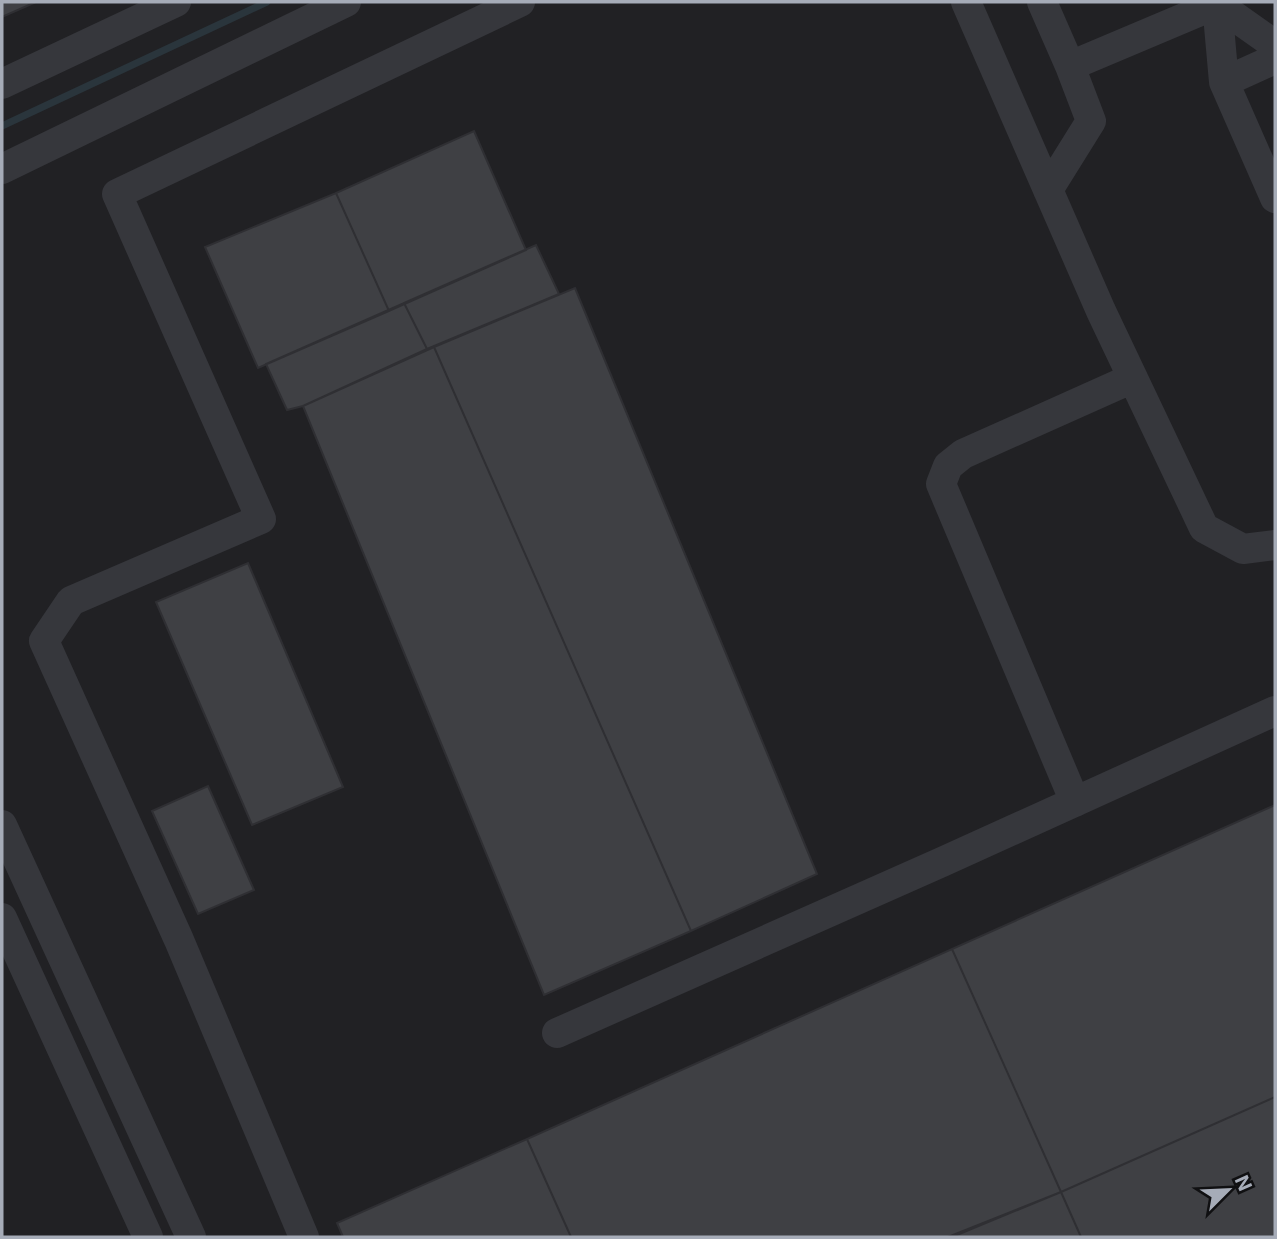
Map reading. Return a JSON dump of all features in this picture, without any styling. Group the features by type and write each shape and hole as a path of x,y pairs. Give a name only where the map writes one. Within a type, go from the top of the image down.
{"street":[{"path":"2,84 176,2"},
{"path":"2,169 346,2"},
{"path":"304,1237 179,940 44,640 71,601 261,519 117,194 520,2"},
{"path":"966,2 1133,378 1204,528 1243,549 1275,545"},
{"path":"1042,2 1091,121 1048,190"},
{"path":"1070,66 1217,4"},
{"path":"1217,4 1275,45"},
{"path":"1217,4 1224,82 1275,198"},
{"path":"1224,82 1275,59"},
{"path":"1075,802 941,484 948,466 962,454 1133,378"},
{"path":"557,1033 1275,711"},
{"path":"2,825 186,1227 144,1236 2,918"}],"shaded area":[{"path":"2,2 1275,2 1275,1237 2,1237"}],"building":[{"path":"2,2 36,2 2,17"},
{"path":"474,131 526,250 389,311 336,193"},
{"path":"336,193 389,311 258,368 205,247"},
{"path":"536,245 559,294 427,349 404,303"},
{"path":"575,288 817,874 691,931 434,347"},
{"path":"404,303 427,349 303,406 287,410 266,364"},
{"path":"434,347 691,931 544,995 303,406"},
{"path":"248,563 343,787 252,825 156,602"},
{"path":"208,786 254,890 198,914 152,811"},
{"path":"1275,805 1275,1097 1061,1192 952,949"},
{"path":"952,949 1061,1192 948,1237 571,1237 527,1139"},
{"path":"1275,1097 1275,1237 1081,1237 1061,1192"},
{"path":"527,1139 571,1237 343,1237 337,1223"},
{"path":"1061,1192 1081,1237 952,1237"}],"waterway":[{"path":"2,126 267,2"}]}
